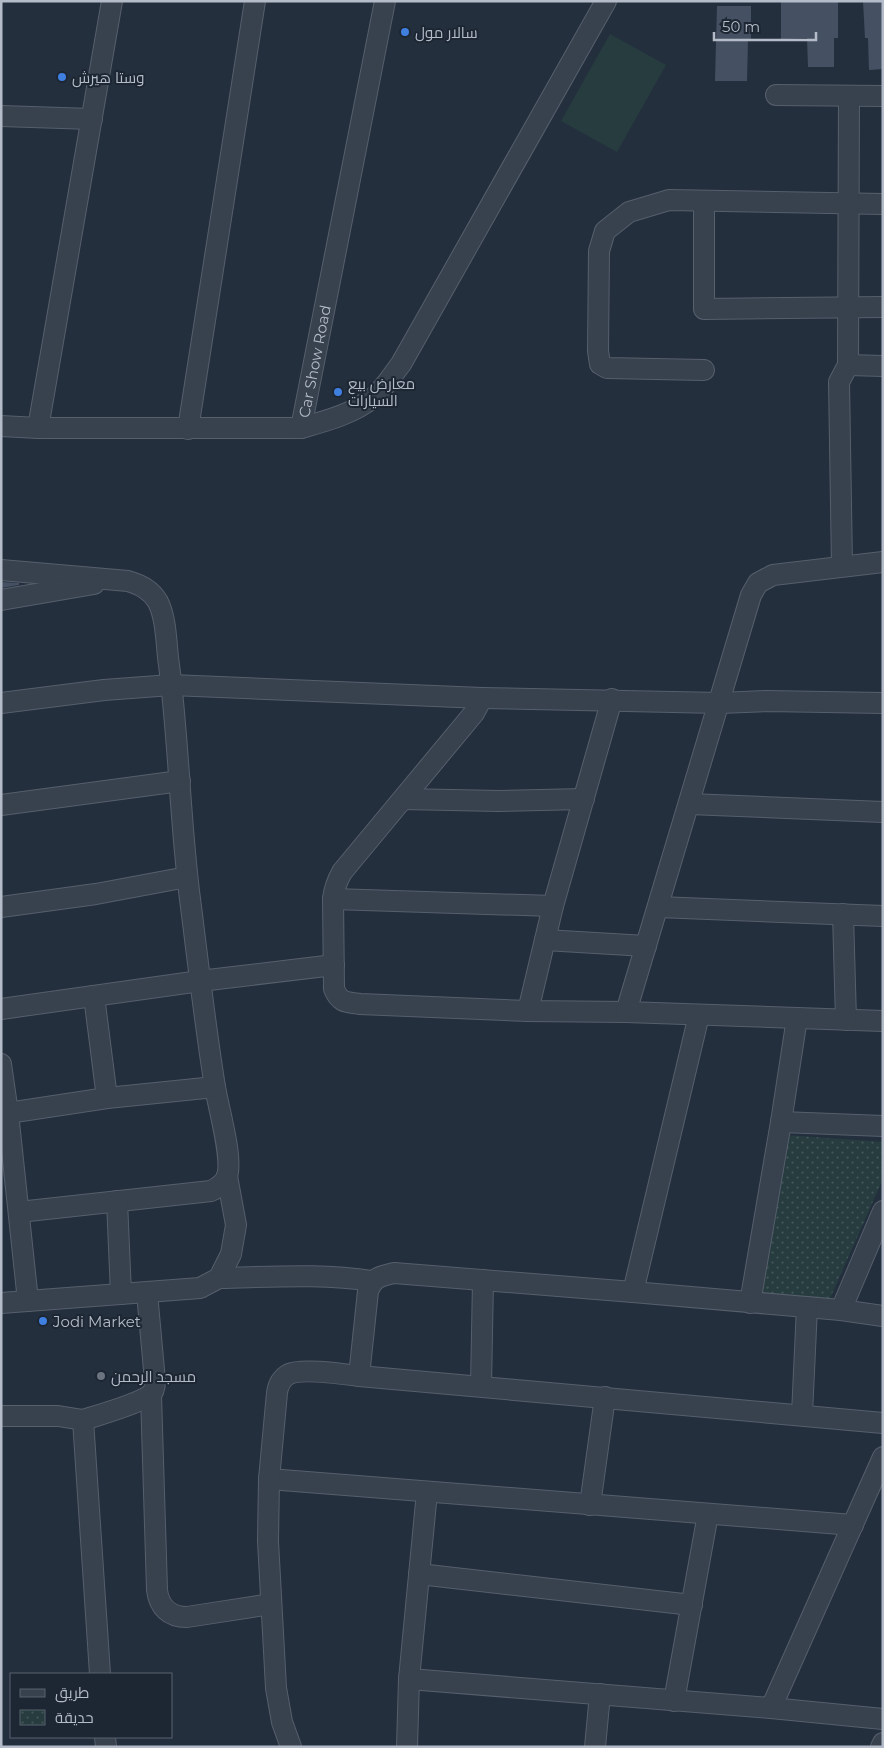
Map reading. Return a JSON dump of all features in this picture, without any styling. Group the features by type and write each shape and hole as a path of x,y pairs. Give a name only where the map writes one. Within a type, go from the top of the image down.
{"street":[{"path":"38,428 112,1"},
{"path":"188,429 255,1"},
{"name":"Car Show Road","path":"385,1 301,428 325,422 354,410 375,396 401,364 606,1"},
{"path":"776,96 883,96"},
{"path":"842,566 840,382 848,365 849,96"},
{"path":"1,116 92,119"},
{"path":"704,370 607,368 600,364 598,350 598,251 605,231 629,212 669,200 883,204"},
{"path":"704,201 704,309 883,308"},
{"path":"848,365 883,366"},
{"path":"1,426 188,429 301,428"},
{"path":"626,1012 751,595 758,583 773,575 883,562"},
{"path":"1,570 118,580 140,585 148,590 158,602 163,618 180,781 187,877 215,1087 229,1160 227,1176 236,1225 231,1254 219,1278"},
{"path":"1,600 118,580"},
{"path":"1,703 104,690 171,685 482,698 612,699 720,703 767,701 883,703"},
{"path":"482,698 474,713 342,872 334,889 332,899 334,989 338,997 345,1002 360,1004 528,1011 626,1012 883,1021"},
{"path":"528,1011 553,906 612,699"},
{"path":"1,806 180,781"},
{"path":"403,799 499,801 584,799"},
{"path":"689,804 883,812"},
{"path":"1,906 96,894 187,877"},
{"path":"332,899 553,906"},
{"path":"658,907 883,916"},
{"path":"843,914 846,1020"},
{"path":"544,940 646,946"},
{"path":"1,1009 200,980 334,965"},
{"path":"94,996 107,1098"},
{"path":"633,1292 699,1015"},
{"path":"750,1303 797,1018"},
{"path":"1,1064 8,1113 7,1158 19,1212 28,1301"},
{"path":"8,1113 107,1098 215,1087"},
{"path":"781,1122 883,1126"},
{"path":"19,1212 211,1191 219,1187 227,1176"},
{"path":"117,1202 122,1294"},
{"path":"841,1310 883,1211"},
{"path":"1,1303 200,1288 219,1278 306,1276 350,1277 372,1280 394,1273 841,1310 883,1316"},
{"path":"359,1376 368,1290 372,1280"},
{"path":"481,1386 483,1280"},
{"path":"147,1292 155,1381 151,1395 156,1590 160,1603 168,1612 180,1617 271,1604"},
{"path":"802,1414 807,1308"},
{"path":"291,1747 278,1705 268,1541 269,1480 276,1393 283,1378 287,1375 297,1372 359,1376 883,1422"},
{"path":"1,1416 58,1416 83,1420 151,1395"},
{"path":"590,1504 606,1397"},
{"path":"83,1420 100,1673"},
{"path":"772,1708 883,1457"},
{"path":"269,1480 853,1525"},
{"path":"407,1747 409,1680 427,1492"},
{"path":"674,1701 708,1514"},
{"path":"419,1574 692,1605"},
{"path":"409,1680 772,1708 883,1719"},
{"path":"595,1747 600,1694"},
{"path":"881,1747 883,1743"}],"green space":[{"path":"610,34 666,65 617,152 561,121"},
{"path":"785,1135 883,1142 883,1179 828,1303 759,1295"}],"building":[{"path":"781,1 838,1 838,38 834,38 834,67 808,67 807,38 781,39"},
{"path":"863,1 883,1 883,69 869,70 868,38 865,38"},
{"path":"717,6 751,6 751,40 748,39 747,81 715,81"},
{"path":"1,582 19,583 19,585 1,588"}],"place":[{"name":"سالار مول","path":"405,32"},
{"name":"وستا هيرش","path":"62,77"},
{"name":"معارض بيع السيارات","path":"338,392"},
{"name":"Jodi Market","path":"43,1321"},
{"name":"مسجد الرحمن","path":"101,1376"}]}
